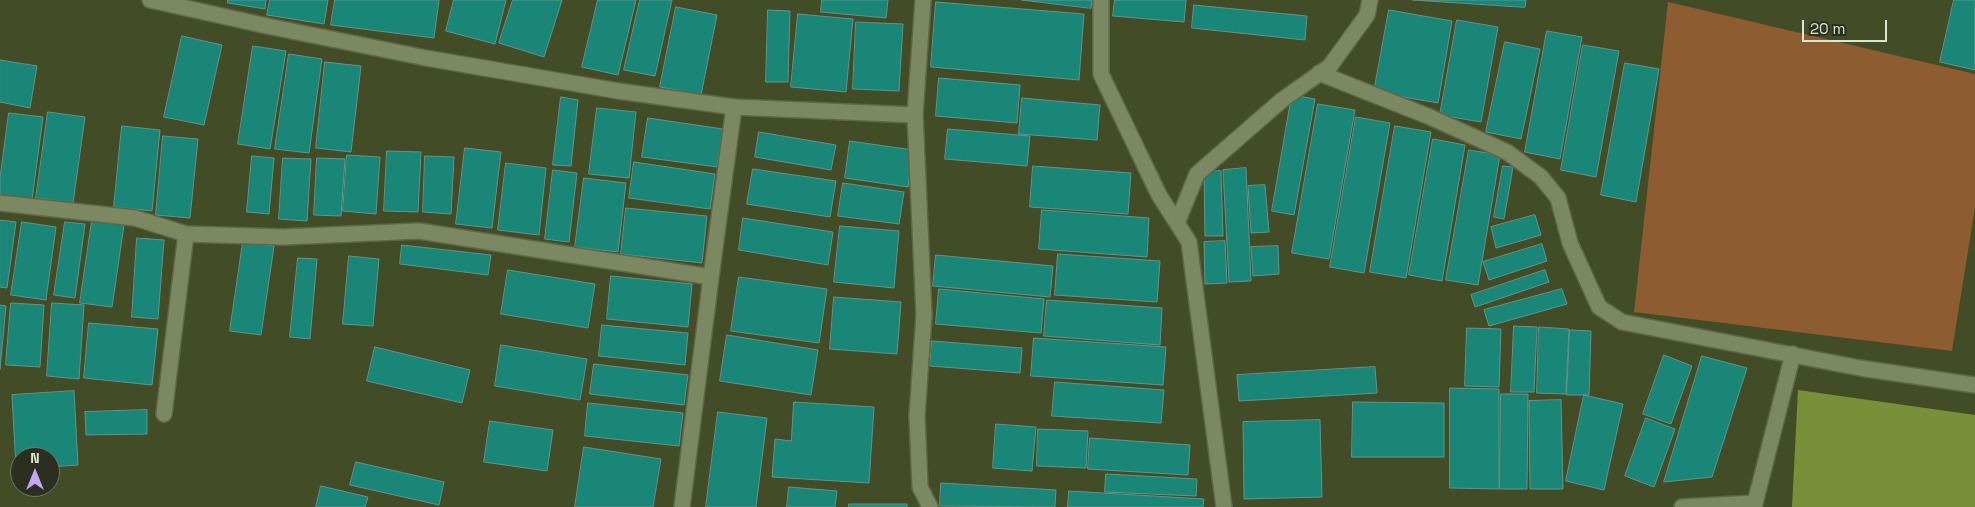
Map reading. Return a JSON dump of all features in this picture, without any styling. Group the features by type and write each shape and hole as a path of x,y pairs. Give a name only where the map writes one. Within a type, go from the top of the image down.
{"street":[{"path":"150,0 426,58 618,91 734,107 915,115"},
{"path":"923,0 915,115 924,315 917,416 920,487 930,507"},
{"path":"1101,0 1101,74 1159,196 1189,242 1224,507"},
{"path":"1177,223 1197,174 1282,100 1330,66 1367,15 1370,0"},
{"path":"1319,74 1439,121 1506,152 1541,177 1558,198 1570,243 1599,307 1622,322 1860,368 1975,384"},
{"path":"682,507 734,107"},
{"path":"0,203 135,218 186,234 284,237 419,230 711,277"},
{"path":"164,414 186,234"},
{"path":"1682,507 1754,505 1793,354"}],"shaded area":[{"path":"1668,2 1975,74 1975,207 1952,351 1634,312"},
{"path":"1798,390 1975,415 1975,507 1792,507"}],"building":[{"path":"228,0 266,0 265,9 228,3"},
{"path":"270,0 328,0 324,24 267,15"},
{"path":"335,0 439,0 434,38 331,25"},
{"path":"454,0 506,0 495,44 446,31"},
{"path":"513,0 562,0 544,57 499,43"},
{"path":"598,0 636,0 618,75 582,67"},
{"path":"640,0 672,0 655,76 624,70"},
{"path":"822,0 888,0 886,18 821,12"},
{"path":"1022,0 1092,0 1091,8"},
{"path":"1115,0 1186,0 1184,22 1113,16"},
{"path":"1413,0 1526,0 1525,7"},
{"path":"1954,0 1975,0 1975,70 1940,62"},
{"path":"936,2 1084,14 1079,80 931,67"},
{"path":"1194,5 1307,16 1305,40 1192,28"},
{"path":"676,7 717,15 701,95 660,87"},
{"path":"768,10 790,11 788,82 766,82"},
{"path":"1389,10 1452,21 1438,103 1374,92"},
{"path":"798,14 853,19 846,92 791,87"},
{"path":"1457,20 1498,27 1481,122 1440,115"},
{"path":"856,22 903,24 899,91 853,89"},
{"path":"1547,31 1582,37 1560,159 1525,152"},
{"path":"182,36 222,45 204,125 164,117"},
{"path":"1505,42 1540,49 1521,139 1486,132"},
{"path":"1583,45 1619,51 1596,177 1561,170"},
{"path":"253,46 286,51 270,149 238,144"},
{"path":"289,54 322,59 309,153 275,149"},
{"path":"0,60 37,66 30,108 0,102"},
{"path":"325,62 361,66 351,152 316,148"},
{"path":"1625,63 1659,69 1636,202 1601,195"},
{"path":"939,78 1020,85 1017,123 936,116"},
{"path":"1292,95 1315,99 1294,215 1272,211"},
{"path":"561,97 578,100 571,166 553,165"},
{"path":"1022,98 1100,105 1097,140 1019,134"},
{"path":"1318,104 1355,110 1329,259 1292,253"},
{"path":"597,108 636,112 629,178 589,174"},
{"path":"48,112 85,117 73,203 36,198"},
{"path":"9,113 43,117 32,200 0,196 0,178"},
{"path":"1356,117 1390,123 1364,273 1330,267"},
{"path":"648,118 723,129 717,167 642,157"},
{"path":"122,126 160,130 152,211 114,207"},
{"path":"1395,126 1431,132 1406,278 1370,272"},
{"path":"948,129 1030,136 1027,166 945,159"},
{"path":"759,132 836,145 831,170 755,157"},
{"path":"163,136 198,139 190,218 156,215"},
{"path":"1433,139 1465,145 1442,281 1409,275"},
{"path":"850,141 913,150 908,187 845,178"},
{"path":"465,148 501,152 492,228 456,224"},
{"path":"1469,150 1500,155 1478,285 1446,280"},
{"path":"387,151 421,152 418,212 384,211"},
{"path":"347,155 380,157 376,214 343,211"},
{"path":"252,156 274,158 269,214 247,212"},
{"path":"425,156 454,157 451,214 423,212"},
{"path":"283,158 311,159 307,221 279,219"},
{"path":"317,158 345,159 341,216 314,215"},
{"path":"634,162 715,174 710,209 629,198"},
{"path":"506,163 546,168 539,235 498,230"},
{"path":"1033,166 1131,173 1128,214 1030,207"},
{"path":"1503,166 1513,167 1504,219 1494,217"},
{"path":"1246,168 1251,281 1229,282 1223,170"},
{"path":"753,169 836,181 830,217 747,204"},
{"path":"553,170 577,173 569,242 545,239"},
{"path":"1221,171 1223,236 1205,236 1204,172"},
{"path":"584,178 626,183 618,252 575,247"},
{"path":"843,183 904,192 899,224 838,216"},
{"path":"1265,185 1269,232 1251,233 1248,186"},
{"path":"626,208 707,216 702,263 621,254"},
{"path":"1042,210 1149,218 1147,257 1039,249"},
{"path":"1535,215 1541,235 1496,248 1491,227"},
{"path":"743,218 833,232 828,265 739,250"},
{"path":"0,220 16,222 7,288 0,287"},
{"path":"92,221 124,225 112,307 80,303"},
{"path":"22,222 56,227 46,300 11,295"},
{"path":"65,222 85,224 75,298 54,295"},
{"path":"840,226 899,231 894,288 834,282"},
{"path":"137,238 164,240 158,319 132,317"},
{"path":"1225,241 1227,283 1205,284 1204,242"},
{"path":"243,242 274,246 261,335 230,331"},
{"path":"1542,244 1547,261 1489,280 1483,262"},
{"path":"402,245 491,255 488,275 400,264"},
{"path":"1278,246 1279,274 1253,276 1251,247"},
{"path":"1058,254 1160,261 1157,302 1055,295"},
{"path":"936,255 1053,266 1050,297 933,286"},
{"path":"349,256 379,259 373,326 343,324"},
{"path":"298,258 317,259 310,339 290,337"},
{"path":"508,270 595,284 588,328 501,314"},
{"path":"1545,270 1549,282 1475,307 1471,295"},
{"path":"611,276 692,284 688,327 607,319"},
{"path":"739,277 827,289 819,343 731,331"},
{"path":"939,289 1044,299 1041,333 936,324"},
{"path":"1562,289 1567,304 1489,326 1484,310"},
{"path":"834,297 901,302 897,354 830,349"},
{"path":"1047,300 1162,308 1160,345 1044,336"},
{"path":"11,303 44,305 40,367 6,365"},
{"path":"52,303 84,305 79,379 47,376"},
{"path":"0,305 6,306 0,369"},
{"path":"89,323 158,329 152,385 84,378"},
{"path":"602,325 688,333 685,365 599,356"},
{"path":"1514,326 1537,327 1534,392 1511,392"},
{"path":"1539,327 1569,329 1566,394 1537,393"},
{"path":"1467,328 1501,329 1499,387 1465,386"},
{"path":"1570,330 1591,331 1589,395 1567,395"},
{"path":"727,335 818,350 811,395 720,381"},
{"path":"1034,338 1166,347 1163,385 1031,376"},
{"path":"932,341 1022,348 1020,373 930,366"},
{"path":"501,345 587,359 580,400 495,386"},
{"path":"375,347 470,370 462,403 367,381"},
{"path":"1664,355 1692,366 1671,424 1643,414"},
{"path":"1702,356 1747,368 1712,477 1664,482"},
{"path":"594,364 688,375 684,405 590,394"},
{"path":"1375,367 1377,393 1239,401 1237,375"},
{"path":"1055,382 1164,390 1161,423 1052,416"},
{"path":"1450,388 1499,389 1499,489 1450,488"},
{"path":"74,391 78,465 60,466 60,447 15,447 12,395"},
{"path":"1501,394 1528,394 1527,489 1500,489"},
{"path":"1584,395 1623,404 1604,490 1566,481"},
{"path":"1561,400 1563,489 1530,489 1529,401"},
{"path":"794,402 874,407 869,483 772,477 775,439 791,441"},
{"path":"1353,402 1444,403 1444,457 1352,457"},
{"path":"588,403 683,413 679,446 585,436"},
{"path":"147,410 147,434 86,435 85,412"},
{"path":"718,412 767,418 756,507 706,507"},
{"path":"1646,418 1675,429 1654,487 1625,476"},
{"path":"1320,420 1322,497 1244,499 1243,422"},
{"path":"490,421 553,430 547,471 484,462"},
{"path":"996,424 1036,427 1032,471 993,468"},
{"path":"1038,429 1088,431 1086,468 1037,466"},
{"path":"1090,438 1190,445 1188,475 1088,469"},
{"path":"584,447 661,459 653,507 575,507"},
{"path":"356,462 444,482 439,505 350,485"},
{"path":"1106,474 1197,479 1196,496 1105,492"},
{"path":"941,483 1056,490 1055,507 940,506"},
{"path":"321,486 368,497 365,507 316,507"},
{"path":"789,487 837,491 835,507 787,507"},
{"path":"1069,491 1204,499 1203,507 1068,507"},
{"path":"849,504 907,504 907,507 849,507"}]}
